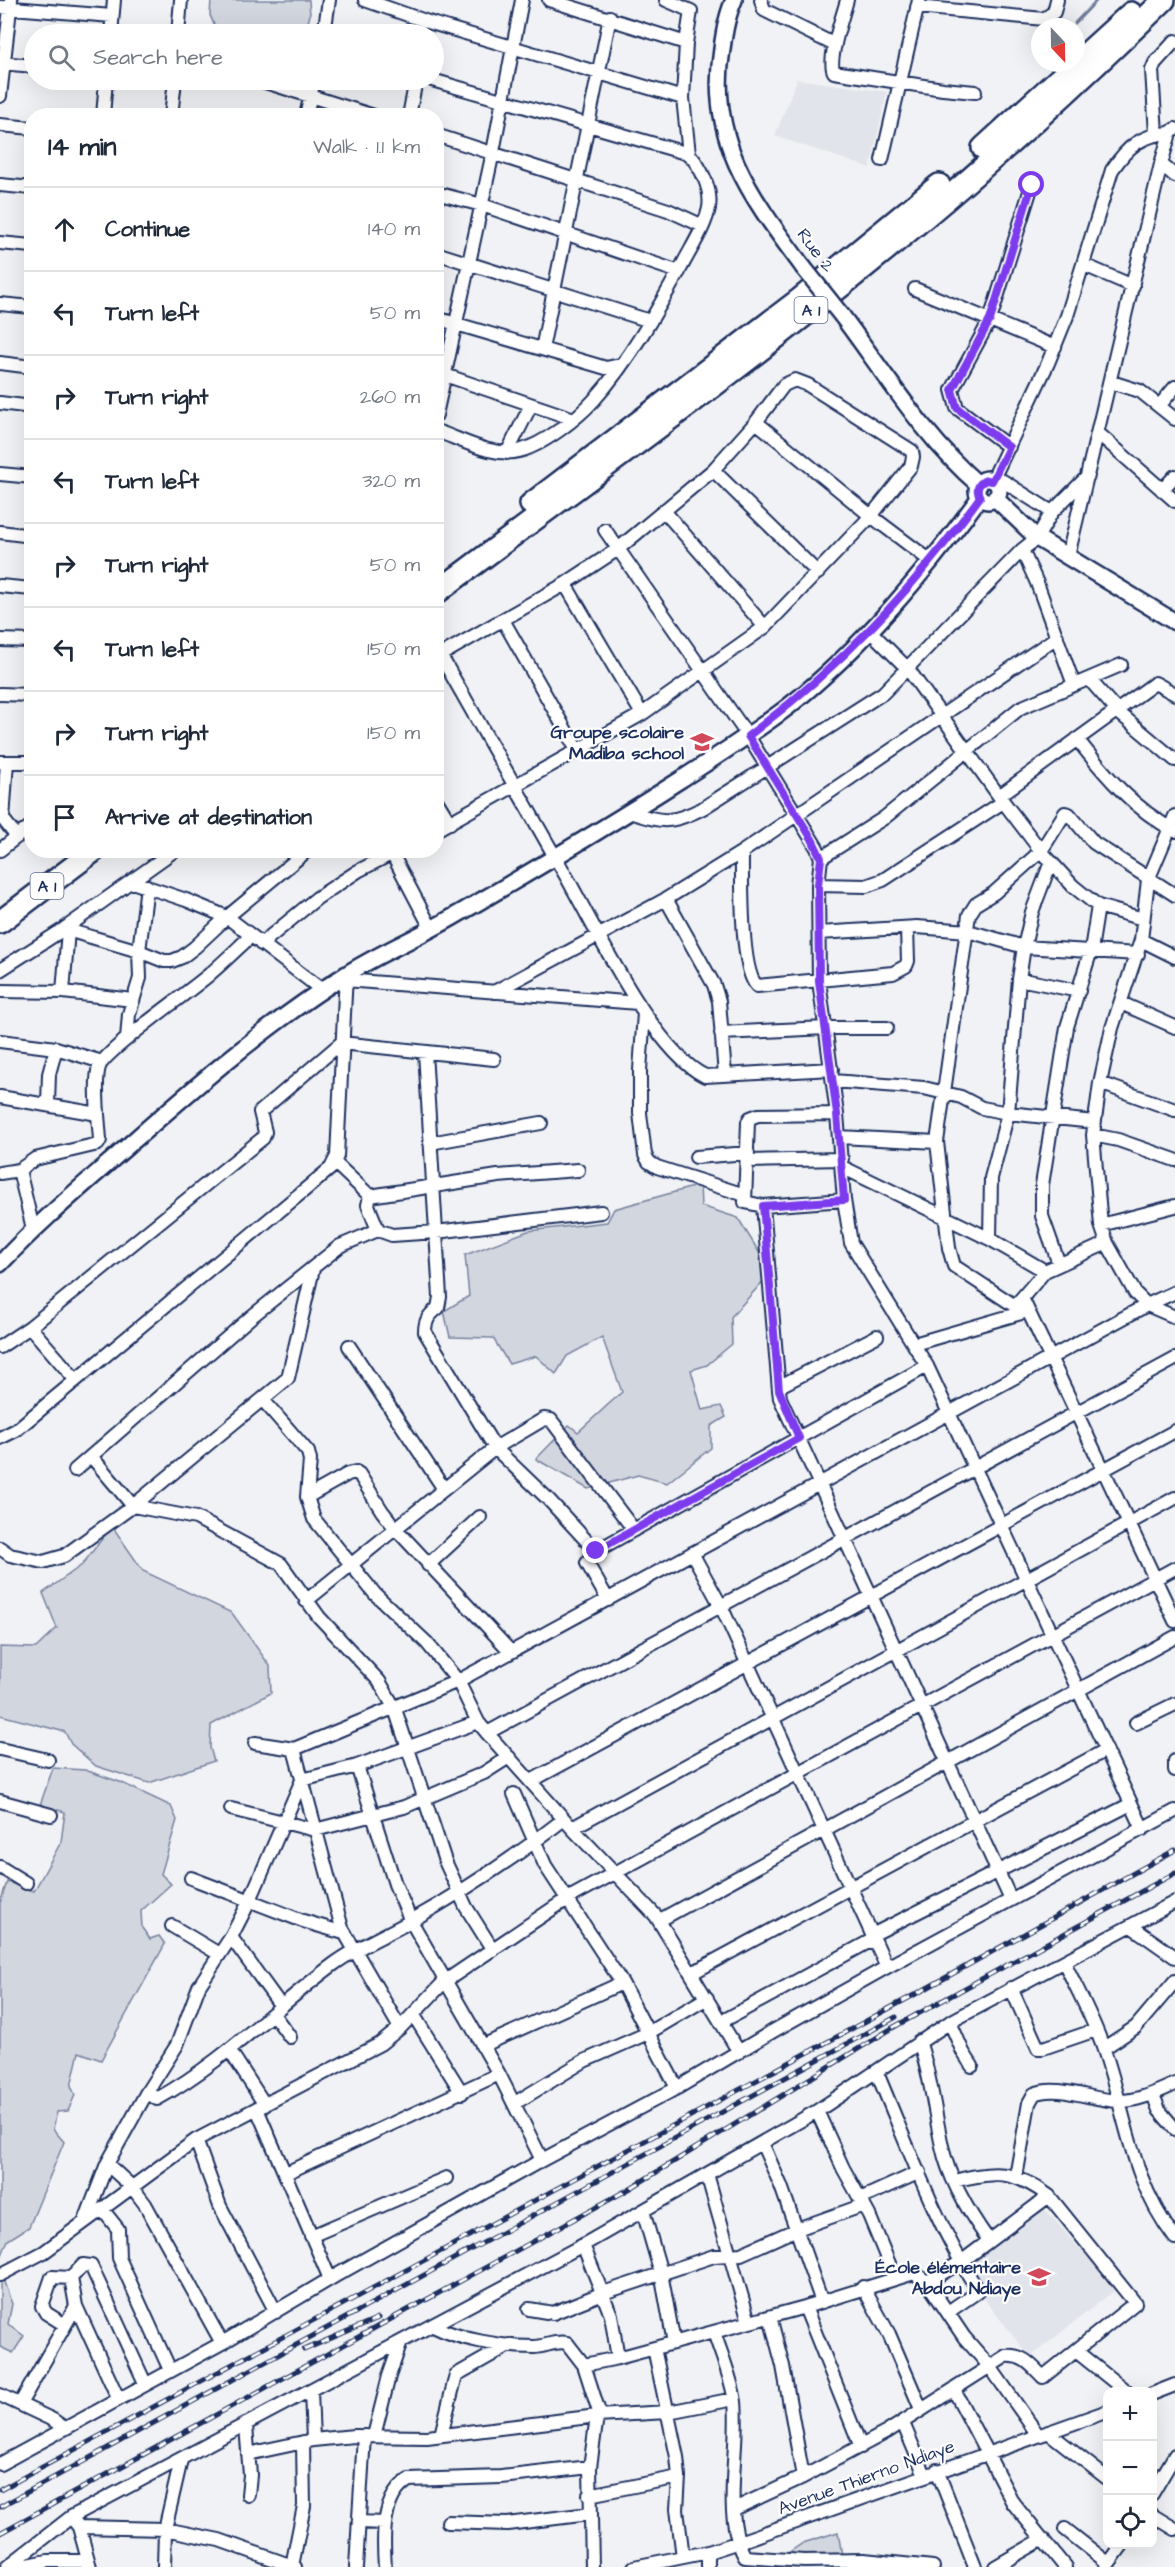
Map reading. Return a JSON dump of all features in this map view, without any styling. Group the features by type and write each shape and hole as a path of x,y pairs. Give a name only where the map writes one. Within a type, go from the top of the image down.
{"highway":[{"name":"A 1","path":"444,569 800,299 867,245 1009,125 1144,0"},
{"name":"A 1","path":"444,587 792,325 873,261 1023,133 1164,0"},
{"name":"A 1","path":"0,905 62,858"},
{"name":"A 1","path":"0,922 84,858"}],"street":[{"path":"112,24 114,0"},
{"path":"179,24 181,0"},
{"path":"325,24 329,0"},
{"path":"365,0 418,24"},
{"path":"444,363 482,205 522,0"},
{"path":"549,0 610,17 686,43"},
{"name":"Rue 2","path":"734,0 724,36 719,75 720,110 725,134 735,164 750,192 803,267 927,430 966,474 988,487 1037,537 1172,615"},
{"path":"761,0 764,10 835,45"},
{"path":"847,0 831,67 834,72 975,92"},
{"path":"882,160 918,3 1044,19 1054,12 1057,0"},
{"path":"671,1 694,5 686,43 683,98 689,154"},
{"path":"0,96 7,5 112,16"},
{"path":"542,349 610,17"},
{"path":"444,32 514,48 683,98"},
{"path":"1156,134 1152,70 1155,63 1175,41"},
{"path":"2,63 24,65"},
{"path":"444,83 689,154 696,161 709,193 709,207 703,226 650,321 594,400 574,419 521,451 507,453 444,434"},
{"path":"104,108 105,90"},
{"path":"172,108 174,90"},
{"path":"295,90 351,108"},
{"path":"307,108 311,90"},
{"path":"411,108 414,90"},
{"path":"0,125 24,127"},
{"path":"0,1264 33,1229 239,1051 322,990 432,930 555,857 748,736 810,688 870,631 932,562 988,487 1009,447 1055,346 1084,266 1112,170 1126,150 1144,138 1173,131 1161,164 1090,474 1068,556"},
{"path":"444,137 668,210 703,226"},
{"path":"1161,164 1175,176"},
{"path":"0,185 24,187"},
{"path":"1009,447 957,408 952,397 956,382 990,320 1032,185"},
{"path":"444,195 482,205 679,272"},
{"path":"0,243 24,245"},
{"path":"444,256 650,321"},
{"path":"1084,266 1133,286"},
{"path":"915,289 1055,346"},
{"path":"0,304 24,306"},
{"path":"444,321 606,368 620,365"},
{"path":"0,363 24,366"},
{"path":"444,375 574,419"},
{"path":"444,653 565,584 618,549 713,470 756,422 784,385 795,380 801,381 912,452 914,457 911,466 871,516 765,627 642,714 444,826"},
{"path":"1111,382 1140,391 1175,419"},
{"path":"1160,405 1175,387"},
{"path":"0,404 24,406"},
{"path":"507,453 531,405"},
{"path":"756,422 871,516 932,562"},
{"path":"1099,434 1175,501"},
{"path":"713,470 818,573"},
{"path":"0,474 24,476"},
{"path":"630,812 658,821 671,821 685,817 703,808 883,693 1037,537 1052,512 1090,474"},
{"path":"1162,490 1175,476"},
{"path":"988,487 1052,512"},
{"path":"665,512 765,627"},
{"path":"605,530 748,736 797,814 821,858 818,885 819,981 851,1243 927,1366 1143,1829"},
{"path":"0,532 24,535"},
{"path":"1022,550 1037,583 1074,685"},
{"path":"565,584 642,714"},
{"path":"0,586 24,588"},
{"path":"503,620 578,752"},
{"path":"870,631 908,669 1001,799 1041,851 1073,885 1098,906 1143,919"},
{"path":"494,992 666,899 741,852 1057,637"},
{"path":"0,640 24,641"},
{"path":"444,662 641,1008 675,1053 689,1067 705,1076 832,1075 945,1092 982,1108 1008,1113 1094,1122"},
{"path":"821,858 884,818 1020,708 1121,665"},
{"path":"1089,679 1118,712 1175,760"},
{"path":"818,885 866,886 883,880 1001,799 1077,739 1118,712 1155,683 1174,691"},
{"path":"0,694 24,695"},
{"path":"1077,739 1097,765 1136,805 1172,829"},
{"path":"17,837 1,819 3,762 24,762"},
{"path":"444,813 450,823"},
{"path":"1107,1243 1046,1270 1015,1306 957,1270 951,1258 937,1142 969,915 976,904 994,893 1041,851 1063,814 1069,814 1094,843 1148,880 1175,895"},
{"path":"1175,816 1172,829 1148,880 1138,954 1112,1028 1094,1122 1101,1225 1107,1243 1135,1293 1147,1305 1175,1317"},
{"path":"0,850 24,831"},
{"path":"741,852 745,949 754,984 757,986 882,976 900,970 908,961 908,928"},
{"path":"0,970 66,930 164,858"},
{"path":"66,930 139,951 164,961 172,961 195,947 227,917 298,858"},
{"path":"261,944 317,898 383,858"},
{"path":"397,858 432,930"},
{"path":"990,1239 991,1178 1008,1113 1019,979 1024,947 1032,912 1052,862"},
{"path":"132,882 227,917 322,990"},
{"path":"127,1039 129,1014 140,978 139,951 147,886"},
{"path":"666,899 714,986 719,1001 724,1075"},
{"path":"1059,1264 1044,1226 1041,1205 1042,1185 1067,1027 1091,951 1098,906"},
{"path":"819,933 908,928 968,931 1024,947 1138,954"},
{"path":"63,992 66,930"},
{"path":"0,1173 20,1170 35,1159 98,1144 100,1140 98,1070 102,1062 127,1039 211,974 251,936"},
{"path":"1141,940 1175,957"},
{"path":"345,977 641,1008"},
{"path":"0,1438 15,1430 157,1314 335,1163 345,977"},
{"path":"1019,979 1079,991"},
{"path":"0,991 63,992 133,1000"},
{"path":"1121,1003 1174,1023"},
{"path":"641,1008 640,1113 645,1155 649,1162 657,1167 745,1195"},
{"path":"722,1033 826,1028 887,1028"},
{"path":"0,1041 56,1048 102,1062"},
{"path":"0,1347 30,1327 263,1138 265,1132 260,1112 341,1043 494,1059"},
{"path":"48,1104 49,1074 56,1048"},
{"path":"424,1052 440,1297 438,1308 425,1322 425,1332 495,1448 548,1499 596,1551"},
{"path":"1100,1083 1175,1110"},
{"path":"0,1096 98,1114"},
{"path":"837,1114 754,1115 748,1122 745,1202 763,1206 844,1200"},
{"path":"430,1143 541,1123"},
{"path":"1094,1135 1118,1140 1175,1160"},
{"path":"839,1137 937,1142"},
{"path":"696,1157 748,1157 842,1163 1046,1270"},
{"path":"335,1163 370,1196"},
{"path":"20,1170 33,1229"},
{"path":"370,1196 498,1176 578,1170"},
{"path":"370,1196 368,1205 378,1230"},
{"path":"763,1206 779,1390 1011,1900"},
{"path":"1101,1225 1175,1206"},
{"path":"75,1470 251,1317 340,1246 378,1230 392,1235 436,1232 601,1212"},
{"path":"0,1548 10,1555 43,1562 54,1560 133,1506 288,1378 314,1269"},
{"path":"255,1743 294,1749 458,1681 1147,1305 1175,1292"},
{"path":"1022,1298 1175,1621"},
{"path":"914,1344 1028,1311"},
{"path":"30,1327 75,1379"},
{"path":"779,1390 789,1381 876,1336"},
{"path":"349,1346 444,1489"},
{"path":"487,1733 1175,1359"},
{"path":"608,1600 586,1563 596,1551 927,1366"},
{"path":"263,1400 308,1452 310,1460 306,1497 314,1519 350,1565 386,1605 427,1643 458,1681 478,1722 487,1733 572,1828 660,1920 739,2052"},
{"path":"306,1601 495,1448 544,1419 551,1420 634,1530"},
{"path":"531,1781 1175,1431"},
{"path":"91,1456 133,1506 196,1518 281,1564 306,1601 373,1673 394,1709 445,1861 458,1892 494,1950"},
{"path":"306,1497 356,1472 396,1529 511,1652"},
{"path":"572,1828 1175,1498"},
{"path":"428,1565 480,1517"},
{"path":"692,1553 721,1606 887,1967"},
{"path":"0,2275 44,2252 196,2140 362,2055 400,2028 444,1982 567,1899 1175,1568"},
{"path":"660,1920 1175,1637"},
{"path":"1136,1722 1175,1704"},
{"path":"302,1780 357,1766 478,1722"},
{"path":"0,1749 48,1760"},
{"path":"294,1749 344,1932 400,2028"},
{"path":"692,1972 1106,1750"},
{"path":"231,1809 315,1830 374,1816 425,1798 484,1773 509,1757"},
{"path":"1175,1761 1175,1770"},
{"path":"357,1766 395,1884 411,1921 444,1982 499,2074 542,2160"},
{"path":"85,2221 107,2164 147,2092 177,2045 194,1995 231,1937 250,1900 302,1780"},
{"path":"514,1794 545,1865 622,1983 677,2088"},
{"path":"0,1801 51,1815"},
{"path":"721,2022 998,1870 1131,1804"},
{"path":"2,2461 222,2343 330,2279 542,2160 677,2088 887,1967 1175,1811"},
{"path":"147,2092 155,2099 159,2099 230,2052 334,1964 458,1892 564,1819"},
{"path":"0,1867 26,1883"},
{"path":"191,1878 303,1921 344,1932"},
{"path":"7,2567 75,2522 181,2460 583,2245 817,2112 950,2022 1175,1902"},
{"path":"172,1926 219,1954"},
{"path":"1131,1926 1175,1958"},
{"path":"231,1937 277,2010 290,2037"},
{"path":"1064,1962 1104,2048 1126,2136 1137,2167 1149,2196 1175,2238"},
{"path":"1104,2048 1136,2027 1175,1981"},
{"path":"482,2046 622,1983"},
{"path":"1011,1988 1038,2048 1096,2030"},
{"path":"514,2103 584,2061 648,2033 707,1998"},
{"path":"413,2014 462,2093"},
{"path":"950,2022 972,2066"},
{"path":"919,2042 932,2083 942,2147 954,2181 968,2210 989,2241"},
{"path":"230,2052 261,2107 330,2279"},
{"path":"877,2073 961,2262 977,2292 948,2312"},
{"path":"286,2173 499,2074"},
{"path":"1016,2177 1029,2103 1034,2094 1044,2091 1059,2092 1119,2102 1153,2094 1175,2084"},
{"path":"1153,2094 1163,2116 1175,2129"},
{"path":"817,2112 843,2169 862,2202 895,2278"},
{"path":"196,2140 220,2206 276,2312"},
{"path":"762,2143 797,2229 822,2302"},
{"path":"107,2164 132,2187 150,2213 222,2343"},
{"path":"529,2309 554,2313 603,2293 714,2256 741,2254 862,2202 920,2172"},
{"path":"734,2509 861,2447 991,2368 1006,2356 1013,2355 1024,2359 1043,2377 1135,2303 1049,2196 1016,2177 986,2173 954,2181"},
{"path":"707,2174 749,2322"},
{"path":"311,2236 446,2178"},
{"path":"927,2282 961,2262 1049,2196"},
{"path":"102,2209 118,2229 119,2258 170,2370"},
{"path":"643,2211 661,2273 674,2343"},
{"path":"583,2245 615,2328 618,2358"},
{"path":"118,2398 76,2306 71,2278 81,2266 86,2264 91,2266 145,2383"},
{"path":"584,2365 770,2317 914,2272 927,2282 964,2337 1043,2434 1103,2476"},
{"path":"65,2325 46,2313 42,2306 52,2277 71,2278"},
{"path":"863,2287 889,2334 921,2409"},
{"path":"20,2404 76,2306"},
{"path":"805,2307 861,2447"},
{"path":"770,2317 783,2366 803,2477"},
{"path":"433,2325 452,2335 509,2345 541,2347 564,2342 584,2365 598,2416 590,2467 589,2514 592,2567"},
{"path":"714,2332 734,2399 734,2509 743,2555 750,2559 804,2561 849,2559 932,2567"},
{"path":"356,2567 369,2436 401,2342"},
{"path":"441,2435 456,2375 509,2345"},
{"path":"654,2348 679,2477 676,2509 683,2557"},
{"path":"1076,2351 1122,2387"},
{"path":"1157,2392 1175,2385"},
{"path":"954,2390 1014,2503 1065,2567"},
{"path":"75,2522 165,2529 219,2540 293,2566 304,2506 311,2391"},
{"path":"0,2395 63,2427"},
{"path":"248,2454 308,2441 369,2436 441,2435 598,2416 668,2412 734,2399"},
{"name":"Avenue Thierno Ndiaye","path":"634,2567 654,2565 739,2542 1103,2412"},
{"path":"903,2423 931,2473 975,2567"},
{"path":"246,2426 248,2495"},
{"path":"1157,2486 1175,2455"},
{"path":"164,2567 165,2529 181,2460"},
{"path":"386,2567 385,2523 394,2493 401,2484 409,2480 501,2477 590,2467"},
{"path":"589,2495 679,2477"},
{"path":"447,2522 507,2524 589,2514"},
{"path":"1157,2518 1175,2529"},
{"path":"18,2567 89,2564 75,2522"},
{"path":"359,2522 385,2523"},
{"path":"1065,2529 1107,2565 1119,2549"},
{"path":"994,2567 1043,2540"},
{"path":"708,2552 708,2567"}],"shaded area":[{"path":"211,0 309,0 310,15 308,24 214,24 210,15"},
{"path":"797,79 887,92 870,168 775,136"},
{"path":"700,1185 701,1206 738,1218 759,1252 766,1278 731,1317 732,1344 707,1365 691,1370 702,1410 721,1406 726,1417 711,1426 711,1448 667,1483 638,1475 588,1489 536,1459 569,1425 578,1432 622,1392 602,1337 567,1356 556,1374 536,1356 509,1364 493,1338 450,1337 444,1311 469,1296 465,1255 528,1231 607,1222 614,1209"},
{"path":"112,1526 143,1571 232,1613 270,1666 271,1693 211,1725 210,1748 214,1761 149,1783 96,1766 71,1744 65,1732 0,1715 0,1647 36,1648 57,1628 43,1593 82,1565"},
{"path":"53,1768 85,1770 120,1782 171,1806 177,1820 161,1874 171,1884 141,1911 142,1928 150,1939 159,1936 165,1944 101,2060 79,2052 71,2086 75,2095 68,2111 57,2112 53,2129 64,2142 29,2227 8,2240 0,2260 0,1903 7,1882 34,1891 61,1842 65,1812 40,1805"},
{"name":"École élémentaire Abdou Ndiaye","path":"1042,2206 1116,2289 1030,2357 981,2295 986,2292 964,2265"},
{"path":"0,2271 12,2304 8,2324 24,2336 13,2353 0,2347"},
{"path":"838,2532 844,2567 767,2567 803,2543"}],"waterway":[{"path":"1080,18 1097,0"}],"railway":[{"path":"0,2490 927,1988 1175,1850"},
{"path":"0,2533 629,2189 894,2027 1175,1873"},
{"path":"0,2507 896,2017"},
{"path":"304,2350 378,2318"}],"place":[{"name":"Groupe scolaire Madiba school","path":"702,742"},
{"name":"École élémentaire Abdou Ndiaye","path":"1039,2277"}],"route":[{"path":"596,1551 799,1438 780,1398 763,1206 844,1200 832,1069 819,981 818,885 821,858 818,848 748,736 810,688 870,631 932,562 980,497 977,490 982,481 992,481 1009,447 957,408 952,397 952,390 990,320 1032,185"}]}
